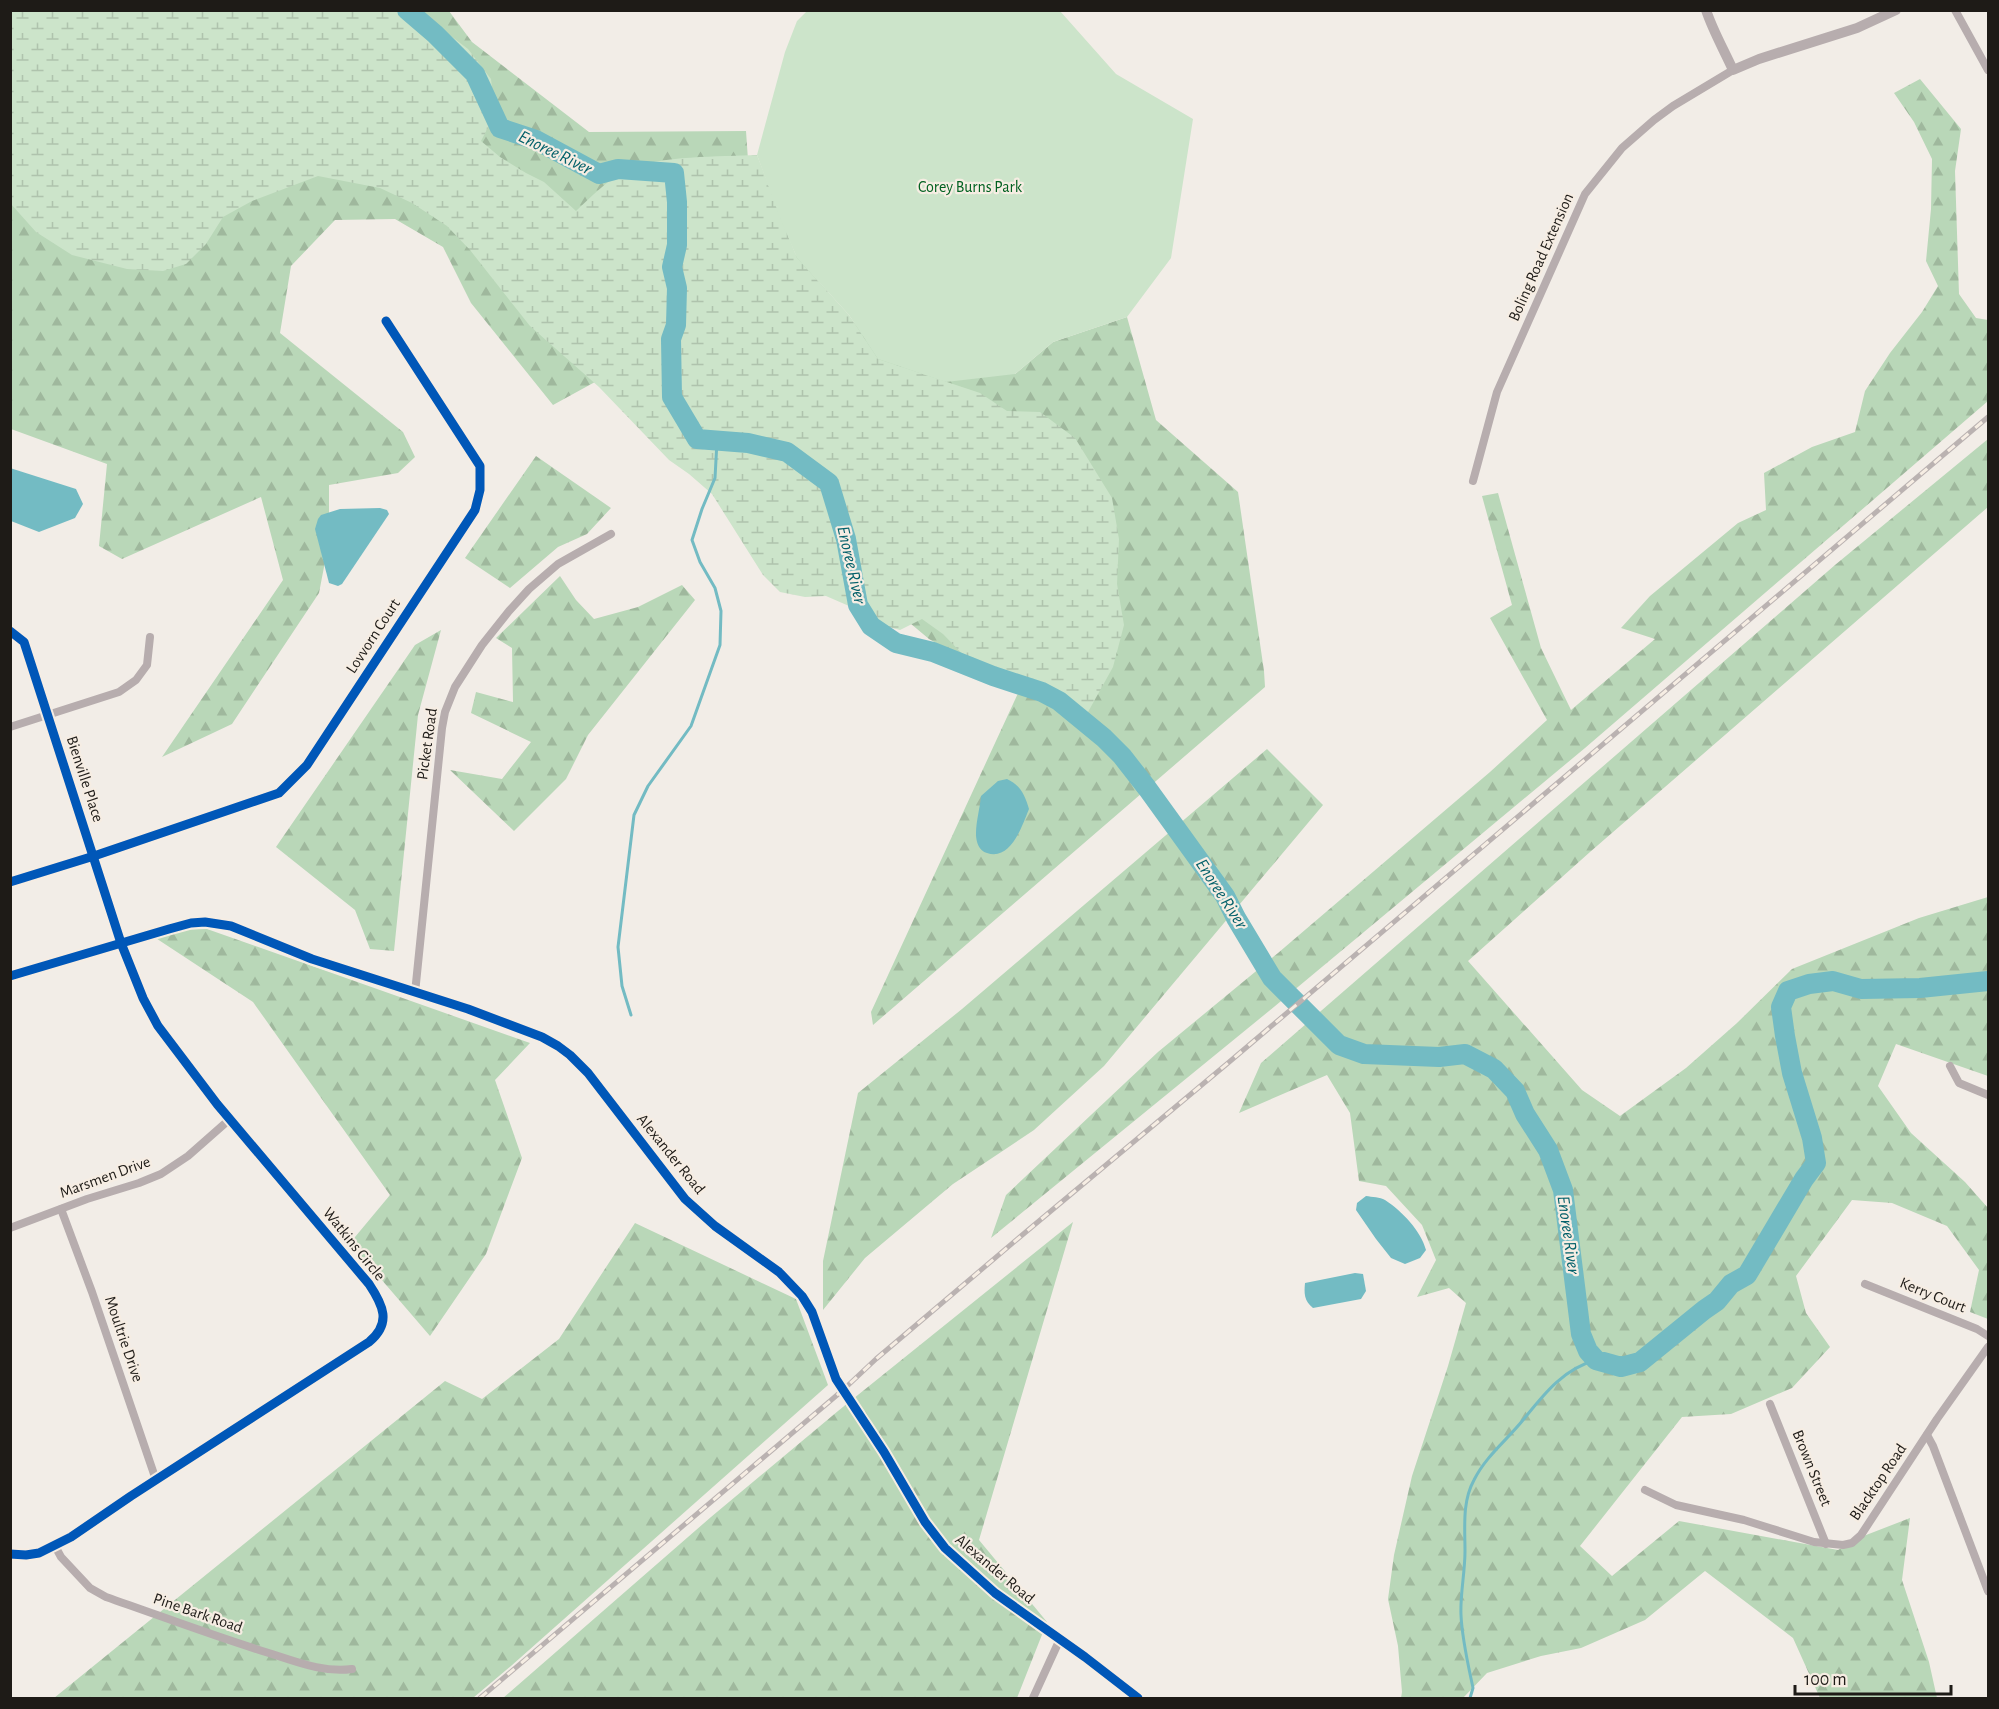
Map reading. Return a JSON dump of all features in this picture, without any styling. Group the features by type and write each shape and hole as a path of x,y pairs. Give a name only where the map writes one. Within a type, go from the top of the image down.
{"street":[{"path":"1706,10 1711,27 1724,49 1732,70 1759,59 1857,28 1896,10"},
{"path":"1955,10 1989,70"},
{"name":"Boling Road Extension","path":"1473,481 1497,392 1585,194 1622,148 1654,120 1732,70"},
{"name":"Lovvorn Court","path":"10,882 279,793 307,765 475,510 480,490 480,466 386,321"},
{"name":"Picket Road","path":"415,993 442,728 450,698 482,645 529,589 558,564 611,534"},
{"name":"Bienville Place","path":"10,631 24,642 121,943"},
{"path":"10,727 118,692 136,680 147,665 150,637"},
{"name":"Alexander Road","path":"10,976 191,923 220,923 241,929 312,959 468,1010 542,1037 558,1046 580,1064 685,1199 715,1226 779,1272 802,1296 812,1312 836,1379 884,1452 934,1535 958,1561 995,1593 1138,1698"},
{"name":"Watkins Circle","path":"10,1554 32,1555 71,1537 369,1342 379,1330 383,1318 381,1301 369,1284 189,1069 158,1026 143,998 121,943"},
{"path":"1950,1066 1959,1083 1989,1095"},
{"name":"Marsmen Drive","path":"10,1228 160,1174 188,1156 230,1119"},
{"name":"Moultrie Drive","path":"61,1209 156,1480"},
{"name":"Kerry Court","path":"1866,1284 1989,1336"},
{"name":"Blacktop Road","path":"1645,1490 1676,1505 1744,1520 1814,1542 1843,1545 1852,1543 1861,1534 1989,1347"},
{"name":"Brown Street","path":"1770,1404 1826,1544"},
{"path":"1927,1436 1933,1446 1989,1591"},
{"name":"Pine Bark Road","path":"55,1546 61,1557 90,1588 106,1597 234,1643 315,1667 338,1671 352,1669"},
{"path":"1033,1698 1060,1639"}],"green space":[{"name":"Corey Burns Park","path":"808,10 1060,11 1116,74 1193,119 1171,258 1127,317 1053,342 1015,374 946,382 878,359 849,315 797,258 757,155 785,52 797,21"},
{"path":"11,11 449,11 472,42 589,132 746,131 751,203 857,326 897,360 1015,374 1053,342 1127,317 1156,420 1238,492 1265,687 873,1025 871,1012 1019,691 929,639 831,557 626,365 553,405 471,303 443,247 395,219 335,220 291,266 280,333 403,432 415,457 398,473 329,485 329,541 319,593 232,724 162,757 283,580 261,497 122,559 99,546 107,464 11,429"},
{"path":"11,11 400,11 420,23 439,27 468,49 491,79 495,114 481,141 500,157 544,182 576,211 613,178 641,165 673,159 757,155 797,258 849,315 878,359 980,393 1007,411 1040,412 1075,438 1112,498 1119,539 1117,584 1124,625 1113,667 1083,721 1059,701 1042,692 976,668 943,634 922,619 900,630 873,623 849,606 826,596 805,597 780,592 763,575 712,494 669,460 599,387 530,326 470,250 447,226 412,203 380,188 318,176 252,201 223,217 206,244 186,264 163,271 127,269 72,255 36,232 11,204"},
{"path":"1920,79 1961,129 1955,171 1959,294 1976,318 1988,320 1988,401 1585,748 991,1238 1006,1195 1158,1052 1278,953 1490,772 1547,720 1490,618 1512,605 1482,496 1498,493 1541,648 1571,710 1655,639 1621,628 1650,596 1738,523 1766,510 1764,473 1812,447 1855,432 1865,391 1938,286 1926,261 1931,209 1932,159 1914,122 1894,93"},
{"path":"1988,439 1988,507 1590,852 1468,961 1582,1090 1620,1116 1686,1068 1737,1023 1792,969 1919,918 1988,897 1988,1076 1896,1044 1878,1086 1911,1133 1965,1182 1988,1208 1988,1319 1970,1312 1979,1270 1947,1226 1892,1203 1852,1200 1796,1276 1806,1313 1830,1347 1792,1388 1731,1414 1682,1417 1580,1546 1612,1576 1679,1521 1838,1550 1861,1537 1910,1518 1902,1580 1929,1662 1937,1698 1820,1698 1793,1638 1705,1571 1645,1620 1581,1648 1541,1656 1487,1673 1463,1698 1401,1698 1398,1646 1388,1599 1394,1555 1412,1476 1466,1303 1449,1288 1417,1297 1436,1260 1422,1225 1386,1186 1359,1181 1350,1113 1327,1075 1239,1113 1261,1063 1835,565"},
{"path":"536,456 611,508 587,534 558,547 510,588 465,558"},
{"path":"560,576 576,600 594,619 638,607 682,585 695,600 588,735 566,779 514,831 450,770 502,779 531,742 471,713 476,692 513,702 512,648 496,638"},
{"path":"441,630 418,715 394,951 370,949 355,910 276,847 415,645"},
{"path":"1267,749 1323,805 1104,1066 1034,1130 953,1184 865,1258 823,1310 823,1261 858,1093 962,1009"},
{"path":"207,929 530,1043 495,1080 522,1158 486,1254 430,1336 350,1243 390,1195 253,1002 145,931"},
{"path":"1073,1222 979,1540 1047,1622 1017,1698 503,1698 711,1517 838,1411"},
{"path":"635,1223 796,1299 828,1385 473,1698 54,1698 445,1381 482,1399 559,1339"}],"water":[{"path":"10,468 76,489 83,504 75,518 39,532 11,521"},
{"path":"380,508 387,510 389,514 342,584 338,586 329,583 315,529 318,519 321,515 340,509"},
{"path":"1007,779 1021,791 1029,809 1019,833 1009,847 1003,852 987,853 980,848 976,837 981,796 998,781"},
{"path":"1366,1196 1385,1200 1410,1222 1426,1250 1420,1258 1405,1264 1391,1258 1356,1210 1357,1203"},
{"path":"1355,1273 1363,1274 1366,1291 1361,1299 1313,1308 1306,1300 1305,1283"}],"waterway":[{"name":"Enoree River","path":"407,10 475,74 500,128 536,140 599,174 618,169 674,173 677,245 672,267 677,288 676,325 671,339 672,397 697,439 748,443 787,452 829,483 846,539 858,605 871,626 896,643 933,652 993,676 1042,692 1059,701 1104,738 1122,756 1147,788 1225,896 1272,978 1339,1045 1364,1054 1439,1057 1465,1054 1494,1069 1515,1091 1525,1114 1548,1150 1563,1190 1581,1334 1588,1351 1596,1360 1621,1367 1640,1362 1717,1301 1731,1284 1747,1275 1804,1179 1816,1163 1812,1138 1792,1073 1785,1036 1781,1007 1788,991 1809,984 1833,981 1861,989 1920,988 1988,981"},
{"path":"631,1015 622,986 618,947 634,815 648,786 691,726 720,645 721,611 715,588 700,562 692,540 715,478 717,441"},
{"path":"1470,1698 1473,1688 1464,1642 1461,1607 1465,1559 1465,1515 1470,1488 1484,1463 1547,1392 1564,1376 1596,1360"}],"railway":[{"path":"480,1698 843,1390 876,1359 1988,417"}],"cycle path":[{"path":"10,882 279,793 307,765 475,510 480,490 480,466 386,321"},
{"path":"10,631 24,642 121,943 143,998 158,1026 217,1104 369,1284 378,1299 383,1314 381,1328 369,1342 71,1537 39,1553 10,1554"},
{"path":"10,976 169,929 205,922 231,926 312,959 468,1009 542,1037 558,1046 588,1073 685,1199 715,1226 779,1272 802,1296 812,1312 836,1379 884,1452 925,1522 945,1548 995,1593 1138,1698"}]}
